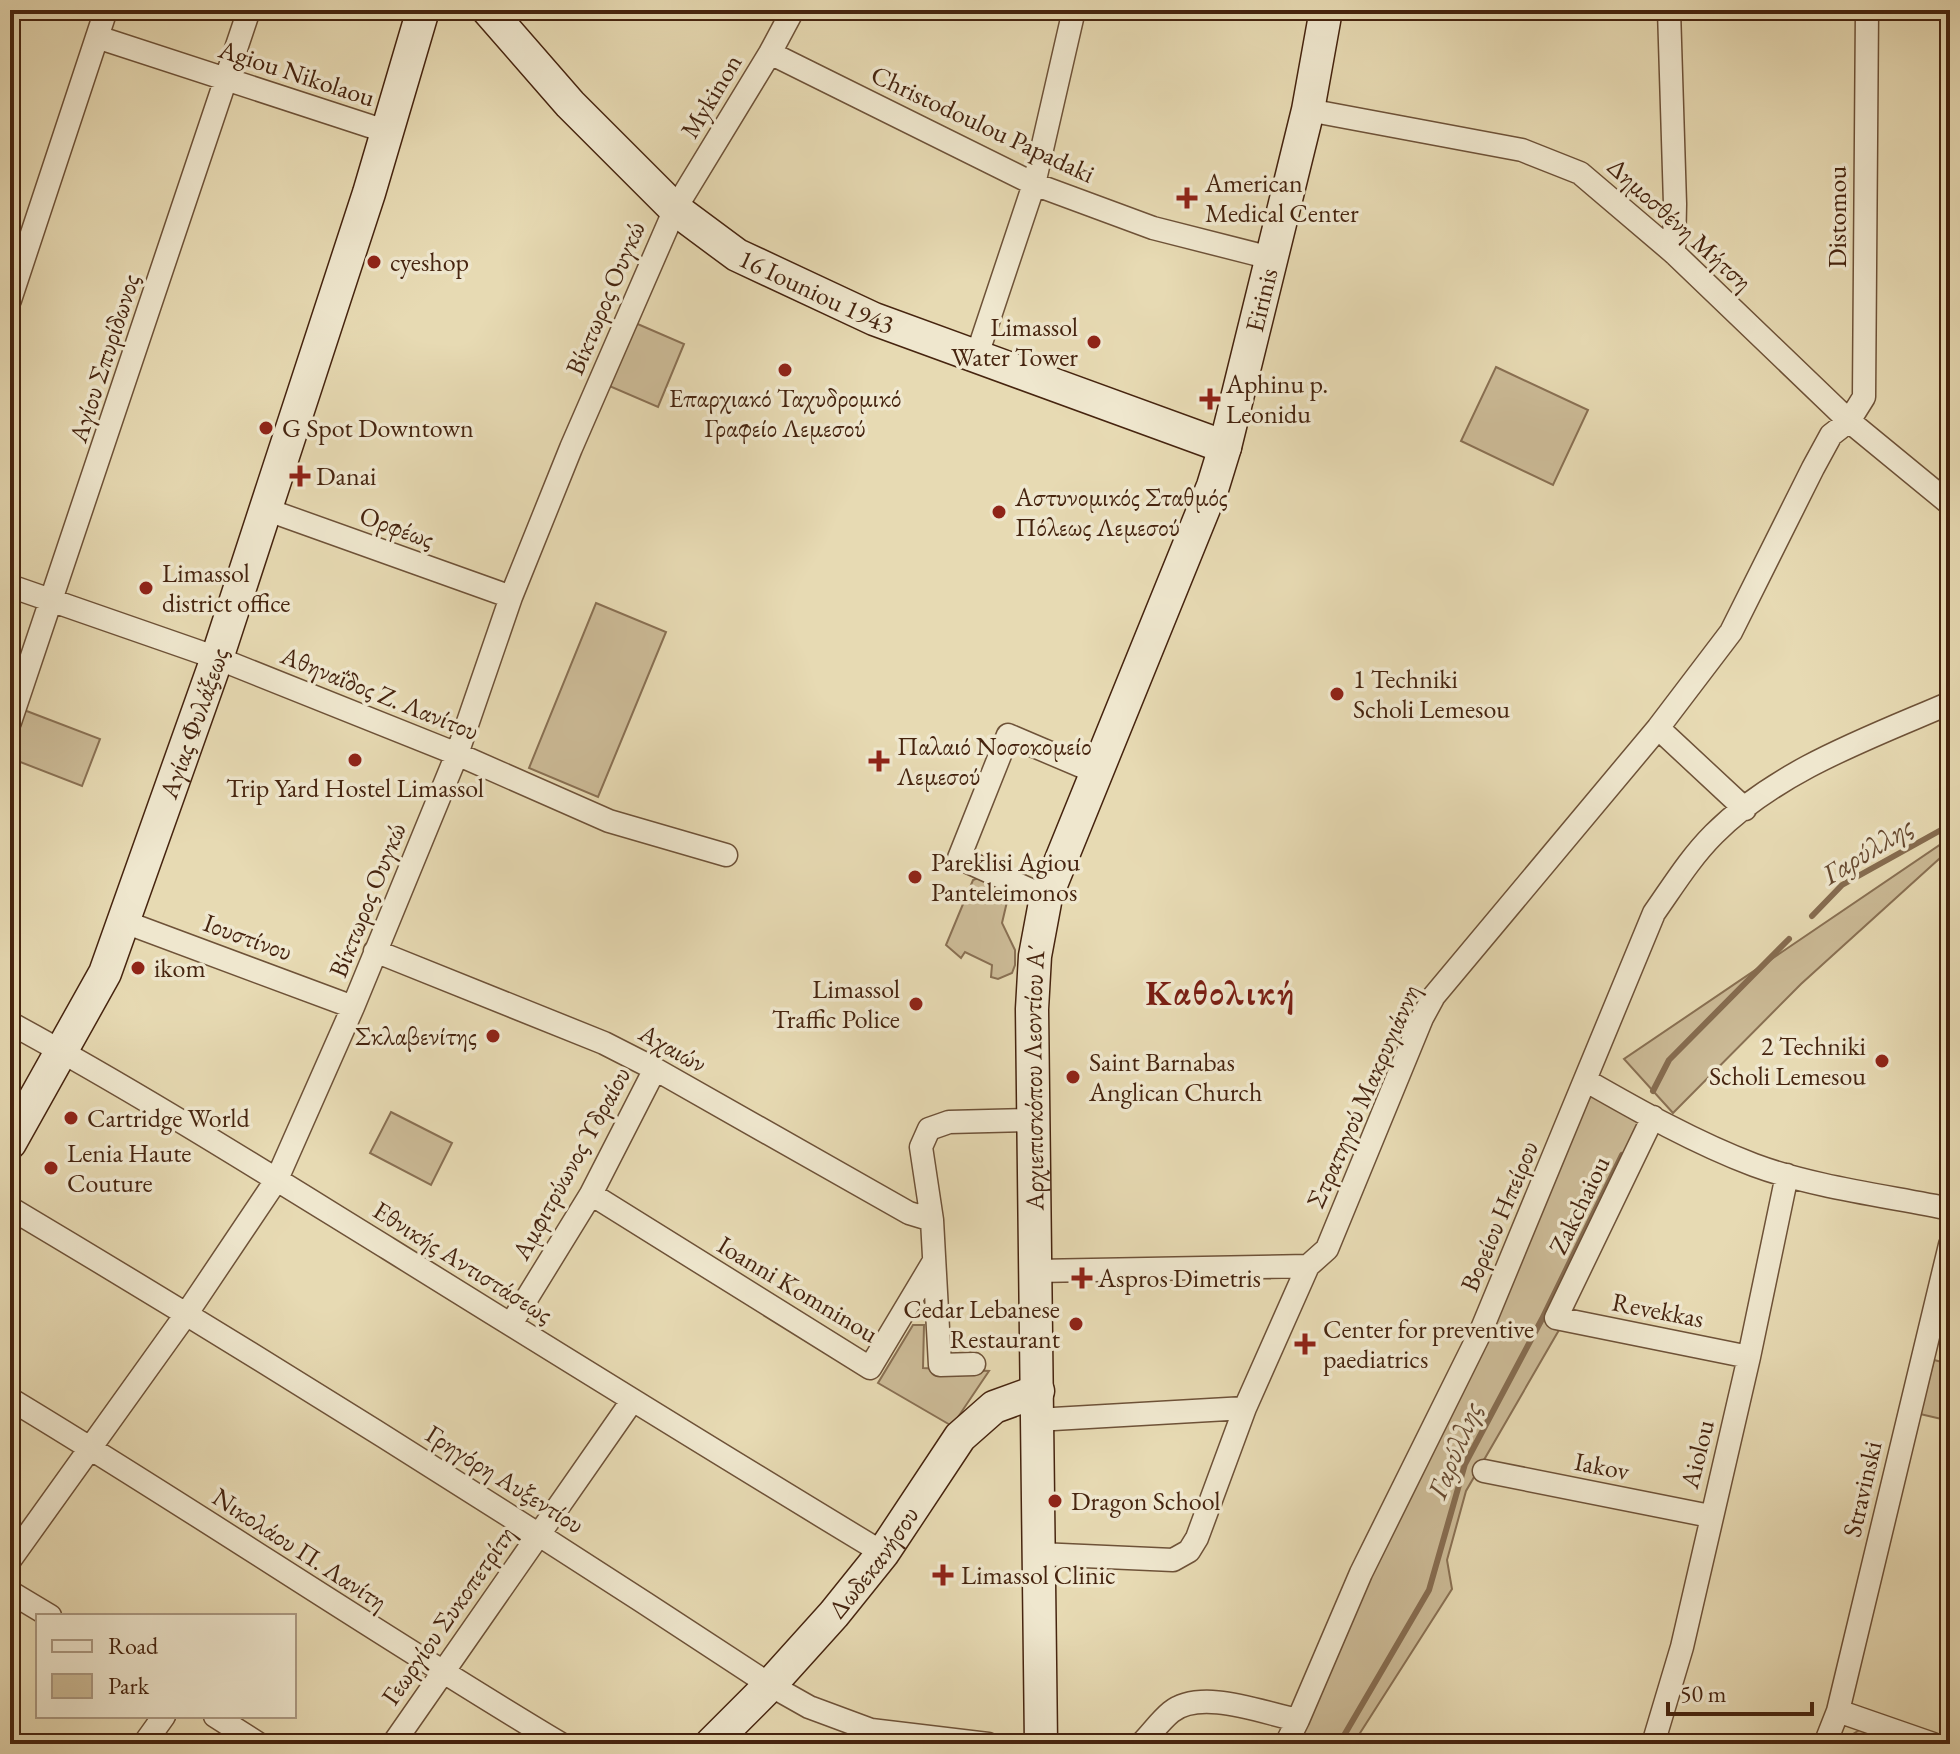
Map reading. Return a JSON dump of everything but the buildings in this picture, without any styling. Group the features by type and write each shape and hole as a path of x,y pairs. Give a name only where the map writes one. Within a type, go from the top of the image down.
{"main road":[{"name":"Αγίας Φυλάξεως","path":"10,1143 105,973 217,658 388,132 423,10"},
{"name":"16 Iouniou 1943","path":"488,10 570,104 675,209 737,255 874,319 1225,447"},
{"name":"Eirinis","path":"1225,447 1308,110 1326,10"},
{"name":"Αρχιεπισκόπου Λεοντίου Α΄","path":"1041,1744 1032,1009 1035,956 1046,897 1213,486 1225,447"},
{"name":"Δωδεκανήσου","path":"711,1744 834,1614 883,1553 960,1437 994,1407 1037,1406"}],"street":[{"path":"10,300 106,10"},
{"name":"Αγίου Σπυρίδωνος","path":"10,722 249,10"},
{"name":"Mykinon","path":"675,209 793,10"},
{"path":"977,355 1034,184 1074,10"},
{"path":"1669,10 1674,253"},
{"name":"Distomou","path":"1849,421 1864,397 1867,10"},
{"name":"Agiou Nikolaou","path":"97,37 388,132"},
{"name":"Christodoulou Papadaki","path":"770,53 1034,184 1153,228 1271,258"},
{"name":"Δημοσθένη Μήτση","path":"1308,110 1522,150 1580,173 1674,253 1849,421 1950,504"},
{"name":"Βίκτωρος Ουγκώ","path":"10,1560 187,1313 277,1179 353,1007 457,754 511,597 571,448 675,209"},
{"name":"Στρατηγού Μακρυγιάννη","path":"1039,1554 1173,1560 1180,1558 1197,1538 1245,1408 1308,1266 1327,1249 1422,1018 1434,996 1658,728 1731,632 1831,435 1849,421"},
{"name":"Ορφέως","path":"265,509 511,597"},
{"name":"Αθηναΐδος Ζ. Λανίτου","path":"10,586 217,658 457,754 609,821 726,855"},
{"name":"Βορείου Ηπείρου","path":"1286,1744 1361,1573 1481,1331 1654,913 1690,861 1715,833 1745,809 1828,756 1950,703"},
{"path":"1658,728 1745,809"},
{"path":"1046,897 959,858 970,829 1008,735 1095,772"},
{"name":"Ιουστίνου","path":"122,921 353,1007"},
{"name":"Αχαιών","path":"375,951 595,1039 655,1069 909,1213 932,1220"},
{"name":"Εθνικής Αντιστάσεως","path":"10,1023 277,1179 632,1401 883,1553"},
{"name":"Αμφιτρύωνος Υδραίου","path":"511,1324 591,1194 655,1069"},
{"path":"1585,1080 1753,1165 1950,1209"},
{"name":"Zakchaiou","path":"1556,1318 1653,1117"},
{"path":"974,1364 940,1365 932,1220 921,1147 929,1129 949,1122 1033,1120"},
{"name":"Aiolou","path":"1653,1744 1682,1647 1749,1357 1787,1175"},
{"name":"Ioanni Komninou","path":"591,1194 870,1368 934,1261"},
{"name":"Γρηγόρη Αυξεντίου","path":"10,1208 187,1313 540,1533 770,1685 809,1707 871,1730 988,1744"},
{"name":"Stravinski","path":"1825,1744 1838,1711 1950,1245"},
{"path":"1036,1271 1308,1266"},
{"name":"Revekkas","path":"1556,1318 1749,1357"},
{"name":"Νικολάου Π. Λανίτη","path":"10,1399 441,1672 561,1744"},
{"name":"Γεωργίου Συκοπετρίτη","path":"393,1744 632,1401"},
{"path":"1037,1406 1245,1408"},
{"name":"Iakov","path":"1484,1471 1710,1516"},
{"path":"10,1592 47,1614"},
{"path":"1141,1744 1173,1711 1196,1701 1218,1702 1298,1720"},
{"path":"1838,1711 1933,1744"},
{"path":"144,1744 163,1718"},
{"path":"218,1718 259,1744"}],"green space":[{"path":"633,322 684,344 658,407 607,385"},
{"path":"1496,367 1588,410 1553,485 1461,441"},
{"path":"596,603 666,632 598,797 529,768"},
{"path":"24,710 100,739 82,786 10,758 10,747"},
{"path":"1950,838 1950,849 1801,984 1673,1113 1624,1059"},
{"path":"983,876 1010,889 1002,923 1015,950 1015,965 1012,973 998,979 991,977 992,965 965,952 961,958 946,945 973,880"},
{"path":"1593,1096 1647,1120 1559,1330 1466,1491 1447,1560 1452,1589 1353,1744 1291,1744 1477,1331 1567,1109"},
{"path":"391,1112 452,1143 431,1185 370,1153"},
{"path":"913,1325 924,1325 923,1368 989,1371 952,1426 878,1383"},
{"path":"1934,1360 1950,1364 1950,1421 1920,1414"},
{"path":"1861,1729 1900,1744 1837,1744"}],"waterway":[{"name":"Γαρύλλης","path":"1812,916 1842,885 1950,825"},
{"name":"Γαρύλλης","path":"1653,1091 1669,1060 1789,939"},
{"name":"Γαρύλλης","path":"1339,1744 1429,1590 1465,1464 1542,1319 1622,1155"}],"place":[{"name":"American Medical Center","path":"1187,198"},
{"name":"cyeshop","path":"374,262"},
{"name":"Limassol Water Tower","path":"1094,342"},
{"name":"Επαρχιακό Ταχυδρομικό Γραφείο Λεμεσού","path":"785,370"},
{"name":"Aphinu p. Leonidu","path":"1210,399"},
{"name":"G Spot Downtown","path":"266,428"},
{"name":"Danai","path":"300,476"},
{"name":"Αστυνομικός Σταθμός Πόλεως Λεμεσού","path":"999,512"},
{"name":"Limassol district office","path":"146,588"},
{"name":"1 Techniki Scholi Lemesou","path":"1337,694"},
{"name":"Trip Yard Hostel Limassol","path":"355,760"},
{"name":"Παλαιό Νοσοκομείο Λεμεσού","path":"879,761"},
{"name":"Pareklisi Agiou Panteleimonos","path":"915,877"},
{"name":"ikom","path":"138,968"},
{"name":"Limassol Traffic Police","path":"916,1004"},
{"name":"Σκλαβενίτης","path":"493,1036"},
{"name":"2 Techniki Scholi Lemesou","path":"1882,1061"},
{"name":"Saint Barnabas Anglican Church","path":"1073,1077"},
{"name":"Cartridge World","path":"71,1118"},
{"name":"Lenia Haute Couture","path":"51,1168"},
{"name":"Aspros Dimetris","path":"1082,1278"},
{"name":"Cedar Lebanese Restaurant","path":"1076,1324"},
{"name":"Center for preventive paediatrics","path":"1305,1344"},
{"name":"Dragon School","path":"1055,1501"},
{"name":"Limassol Clinic","path":"943,1575"}],"district":[{"name":"Καθολική","path":"1221,993"}]}
